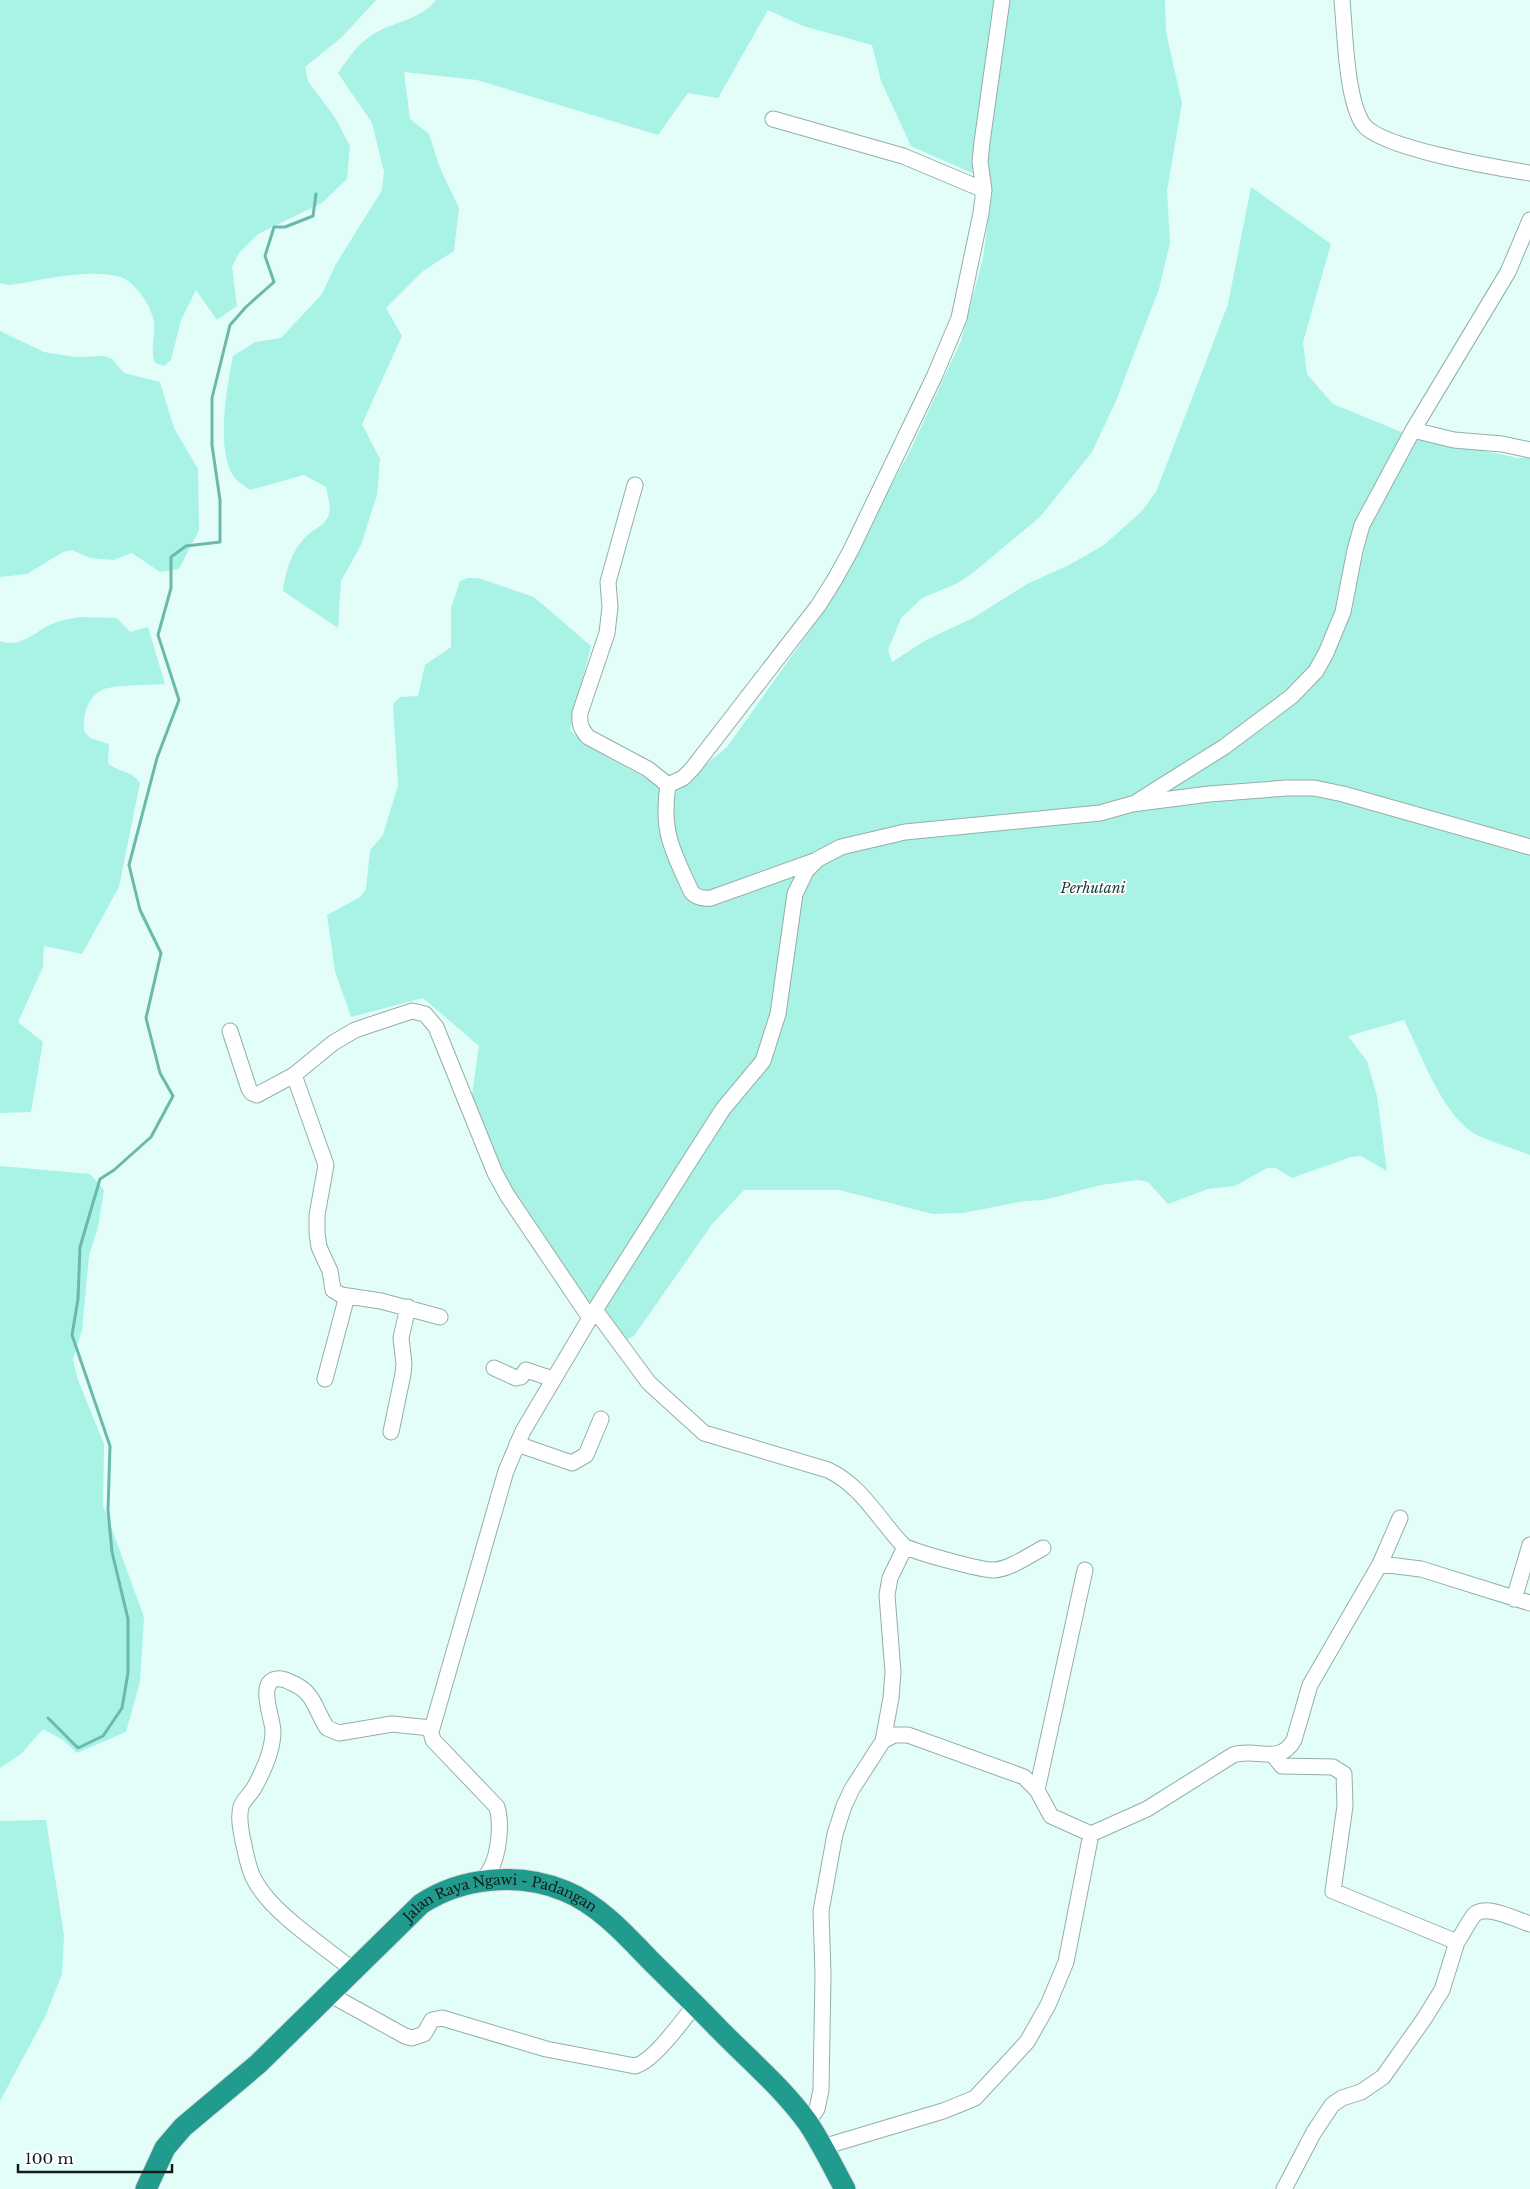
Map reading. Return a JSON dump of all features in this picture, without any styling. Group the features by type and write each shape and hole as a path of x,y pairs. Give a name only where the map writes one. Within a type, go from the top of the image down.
{"highway":[{"name":"Jalan Raya Ngawi - Padangan","path":"146,2189 159,2159 179,2132 258,2064 421,1904 449,1889 480,1882 521,1880 547,1884 567,1892 586,1902 605,1916 777,2086 808,2123 845,2189"}],"street":[{"path":"668,785 683,778 692,769 818,606 851,550 935,375 959,318 984,190 980,162 1002,0"},
{"path":"1342,0 1348,71 1359,116 1368,130 1422,151 1530,173"},
{"path":"773,119 903,156 984,190"},
{"path":"1132,804 1224,748 1292,696 1311,677 1326,653 1343,612 1355,550 1362,525 1413,430 1508,272 1530,220"},
{"path":"1413,430 1454,440 1502,444 1530,450"},
{"path":"636,485 608,582 610,607 606,633 585,695 579,722 581,730 588,737 648,770 668,785"},
{"path":"668,785 665,810 667,835 687,883 695,895 711,898 818,859 841,847 905,832 1100,813 1132,804 1209,794 1287,788 1314,788 1352,796 1530,847"},
{"path":"480,1882 489,1872 496,1854 499,1820 496,1807 433,1740 431,1728 503,1479 529,1418 593,1314 723,1110 763,1060 778,1014 795,894 806,871 818,859"},
{"path":"230,1031 252,1093 257,1095 294,1075 334,1043 355,1030 412,1011 425,1014 436,1027 499,1180 593,1314 649,1384 696,1428 716,1438 828,1470 840,1476 858,1492 905,1547 986,1570 1003,1568 1043,1548"},
{"path":"294,1075 326,1165 317,1215 319,1247 330,1271 333,1290 341,1295 408,1307 440,1317"},
{"path":"325,1379 347,1296"},
{"path":"391,1432 403,1374 404,1364 401,1338 408,1307"},
{"path":"494,1368 516,1378 521,1378 526,1370 553,1379"},
{"path":"517,1444 572,1463 586,1455 601,1419"},
{"path":"883,1741 894,1735 908,1734 1017,1774 1030,1781 1051,1816 1091,1834 1146,1809 1233,1755 1242,1752 1272,1755 1285,1751 1294,1740 1310,1685 1380,1564 1400,1518"},
{"path":"1514,1599 1530,1545"},
{"path":"808,2123 817,2109 821,2090 823,1975 820,1912 835,1834 844,1806 852,1789 883,1741 891,1698 893,1672 886,1595 890,1578 905,1547"},
{"path":"1380,1564 1421,1568 1530,1603"},
{"path":"1037,1790 1085,1570"},
{"path":"353,1970 268,1899 254,1880 246,1855 240,1816 241,1808 254,1788 272,1742 272,1725 267,1702 267,1686 270,1681 276,1679 284,1679 296,1684 309,1693 327,1728 339,1733 392,1724 431,1728"},
{"path":"1272,1755 1282,1766 1333,1767 1344,1774 1345,1806 1333,1891 1457,1942"},
{"path":"823,2147 943,2111 975,2098 1027,2042 1048,2006 1066,1962 1091,1834"},
{"path":"1284,2189 1314,2132 1332,2106 1342,2098 1361,2092 1383,2077 1432,2008 1446,1980 1457,1942 1475,1914 1480,1911 1494,1912 1530,1924"},
{"path":"329,1994 393,2030 412,2038 424,2034 432,2020 442,2018 546,2048 635,2066 642,2064 653,2054 695,2005"}],"green space":[{"path":"0,0 376,0 342,37 305,67 308,81 336,119 350,146 347,179 322,203 258,234 239,253 232,267 237,306 217,320 196,290 181,320 171,360 164,366 155,363 153,357 154,324 148,305 140,292 123,278 104,274 77,274 10,285 0,283"},
{"name":"Perhutani","path":"436,0 1165,0 1166,32 1182,103 1167,191 1170,243 1159,289 1116,401 1092,452 1040,517 958,583 922,598 901,618 888,650 892,662 926,640 973,618 1027,584 1069,565 1104,545 1142,511 1156,492 1228,304 1251,187 1331,244 1303,342 1307,374 1333,404 1399,431 1518,458 1530,457 1530,1155 1477,1135 1461,1122 1450,1110 1432,1080 1404,1020 1348,1036 1367,1061 1377,1096 1387,1171 1361,1156 1351,1157 1292,1178 1276,1168 1267,1168 1235,1186 1208,1189 1168,1204 1148,1182 1138,1180 1101,1185 1044,1200 1025,1201 963,1213 933,1214 839,1190 744,1190 713,1223 634,1336 623,1342 588,1300 577,1290 510,1188 471,1102 479,1046 423,998 351,1017 335,971 327,915 360,897 366,889 370,850 383,835 398,785 393,704 400,697 418,696 425,665 451,647 451,608 460,581 468,578 478,578 534,597 591,646 570,730 584,744 660,786 675,790 727,747 821,615 910,451 961,341 983,258 992,191 990,181 911,146 881,81 872,45 803,26 768,10 718,98 688,93 658,135 477,80 404,72 410,119 429,134 440,168 459,208 454,251 423,271 386,308 402,336 362,424 380,459 377,495 361,545 341,581 338,628 283,591 288,567 294,552 304,539 328,517 330,508 326,487 304,475 250,490 235,478 225,453 224,419 228,384 233,356 255,342 281,338 322,294 336,264 382,190 384,172 372,123 338,73 353,52 367,39 380,30 414,17 430,7"},
{"path":"0,331 44,352 76,357 104,356 112,359 124,373 160,382 174,428 198,469 199,530 179,569 160,572 132,553 114,560 90,558 72,550 63,552 27,574 0,577"},
{"path":"79,617 117,618 130,632 148,627 165,684 107,688 97,693 89,702 84,719 84,731 90,738 109,744 108,763 117,769 129,773 140,783 119,887 82,954 44,946 43,967 18,1022 43,1042 31,1112 0,1113 0,641 14,643 55,623"},
{"path":"0,1166 90,1174 104,1190 98,1227 89,1256 82,1330 73,1359 78,1380 104,1444 103,1505 144,1617 140,1682 126,1732 77,1753 63,1740 43,1729 21,1754 0,1768"},
{"path":"46,1820 64,1935 62,1974 46,2015 0,2101 0,1821"}],"waterway":[{"path":"48,1718 78,1748 103,1736 122,1708 128,1673 128,1619 112,1552 108,1510 110,1446 72,1335 78,1299 80,1247 100,1179 114,1170 151,1137 173,1096 160,1073 146,1018 161,953 140,910 129,865 157,758 179,700 158,635 171,588 171,557 186,546 220,542 220,500 212,445 212,398 230,325 246,307 274,282 265,256 274,227 285,227 313,216 316,194"}]}
